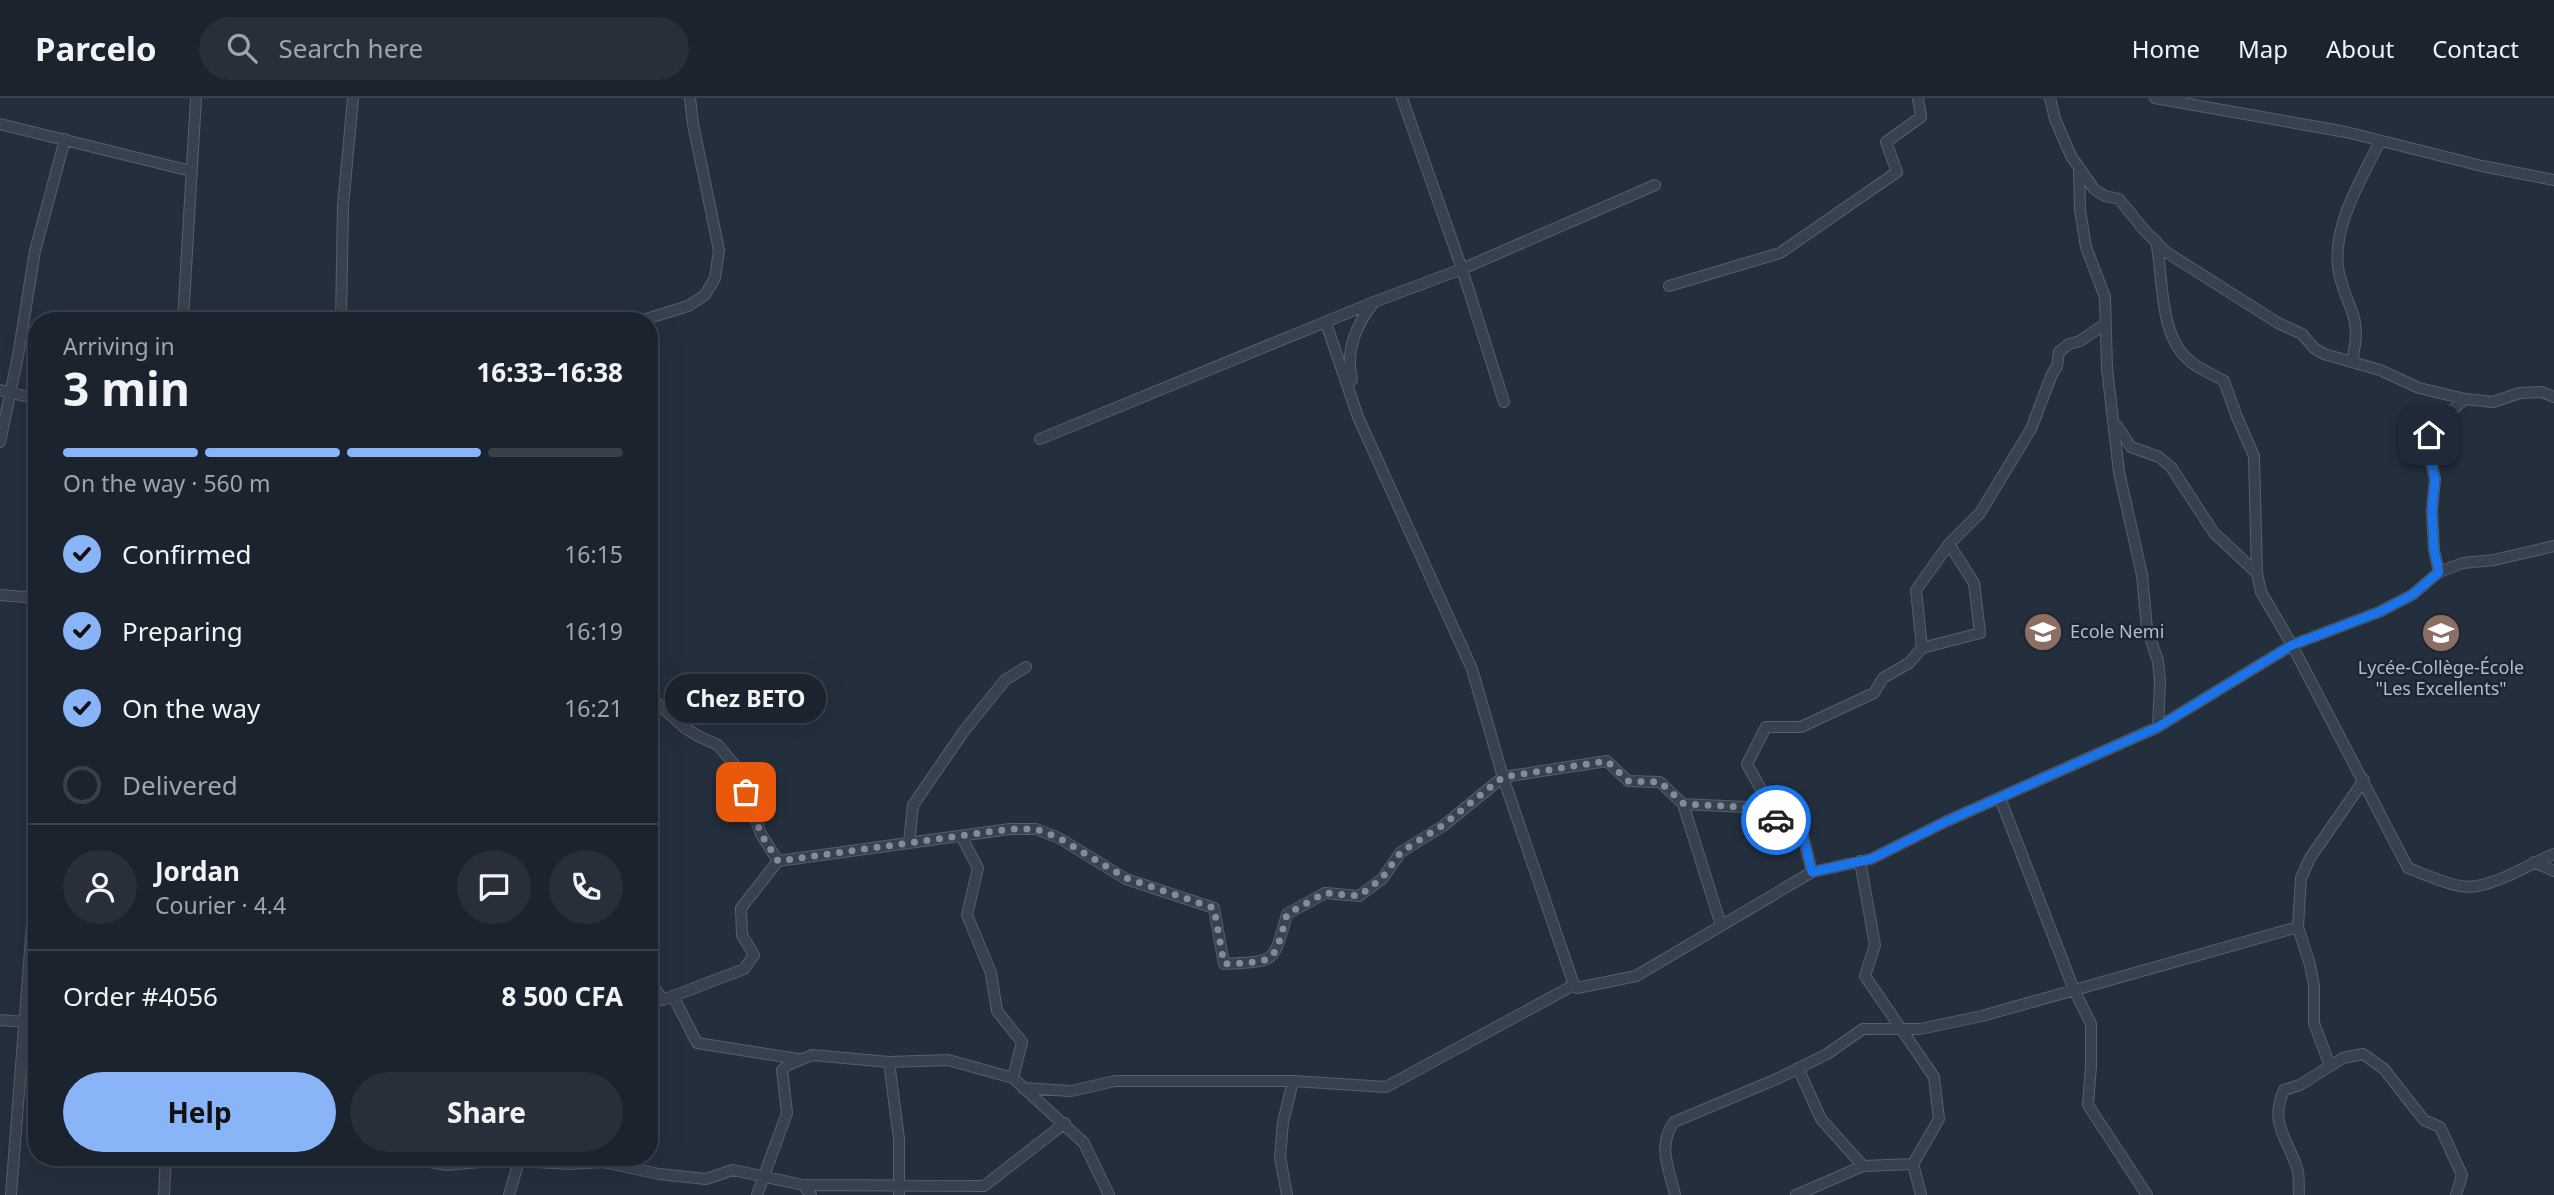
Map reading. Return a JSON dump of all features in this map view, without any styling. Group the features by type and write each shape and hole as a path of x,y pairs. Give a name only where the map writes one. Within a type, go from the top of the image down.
{"street":[{"path":"183,312 196,98"},
{"path":"341,312 343,206 353,98"},
{"path":"658,315 688,306 705,295 715,278 719,250 690,98"},
{"path":"1402,98 1462,269 1504,402"},
{"path":"1670,286 1780,253 1897,172 1886,142 1921,117 1918,98"},
{"path":"2050,98 2055,119 2079,170 2094,189 2119,200 2166,252 2258,311 2302,334 2314,348 2324,354 2392,374 2419,388 2465,399 2493,402 2520,393 2542,392 2554,397"},
{"path":"2155,98 2286,120 2482,166 2554,177"},
{"path":"0,124 191,171"},
{"path":"0,442 5,391 36,251 65,139"},
{"path":"2352,361 2357,341 2357,323 2339,272 2337,251 2346,216 2380,141"},
{"path":"2079,170 2080,210 2086,247 2105,297 2105,324 2119,472 2142,575 2147,629 2158,661 2158,727"},
{"path":"1040,439 1374,302 1462,269 1655,185"},
{"path":"2156,241 2168,331 2177,347 2192,362 2224,381 2254,456 2257,573 2265,602 2292,645 2408,868 2454,884 2476,887 2554,854"},
{"path":"1358,417 1348,363 1349,355 1357,325 1374,302"},
{"path":"1326,323 1358,417 1472,669 1503,777 1577,988 1636,976 1812,872 1871,859 1947,821 2158,727 2292,645 2379,612 2412,595 2439,572 2463,563 2494,560 2554,546"},
{"path":"1922,648 1916,590 1949,544 1980,513 2031,429 2057,366 2059,352 2105,324"},
{"path":"5,391 28,397"},
{"path":"2439,572 2434,550 2432,511 2435,479 2428,447 2429,435 2436,424 2465,399"},
{"path":"2114,420 2131,447 2159,457 2171,467 2199,514 2214,533 2257,573"},
{"path":"1773,819 1764,795 1747,764 1766,727 1801,727 1874,693 1883,678 1909,663 1922,648 1980,633 1974,583 1949,544"},
{"path":"0,595 28,597"},
{"path":"909,843 913,805 964,731 1005,680 1026,667"},
{"path":"658,704 685,727 718,744 737,768 761,834 778,861"},
{"path":"658,993 663,1000 744,969 754,955 742,935 741,908 778,861 1010,829 1036,829 1059,838 1126,878 1214,908 1224,964 1263,962 1276,953 1287,914 1325,893 1359,896 1382,878 1401,852 1443,825 1503,777 1607,761 1628,781 1660,782 1684,804 1721,925"},
{"path":"2330,1066 2314,1023 2312,975 2298,926 2301,878 2310,858 2364,780"},
{"path":"2000,798 2074,990 2091,1024 2088,1105 2147,1195"},
{"path":"1684,804 1744,807 1802,832 1812,872"},
{"path":"961,836 978,868 967,915 991,973 997,1011 1023,1042 1013,1078"},
{"path":"1860,861 1875,945 1865,976 1934,1077 1939,1119 1913,1164 1921,1195"},
{"path":"2534,862 2554,871"},
{"path":"1675,1195 1665,1154 1665,1134 1674,1122 1828,1054 1863,1029 1920,1029 1982,1016 2298,926"},
{"path":"11,1195 28,964"},
{"path":"1023,1088 1072,1091 1115,1081 1293,1081 1386,1087 1574,985"},
{"path":"673,996 697,1043 802,1059"},
{"path":"0,1020 28,1022"},
{"path":"2298,1195 2298,1170 2285,1142 2277,1111 2284,1090 2300,1084 2343,1058 2363,1054 2384,1069 2424,1120 2440,1126 2462,1175 2456,1195"},
{"path":"757,1195 787,1113 782,1070 812,1055 889,1062 948,1060 1013,1078 1084,1143 1109,1195"},
{"path":"889,1062 898,1139 899,1191"},
{"path":"1798,1068 1821,1119 1863,1167"},
{"path":"1287,1195 1280,1157 1283,1122 1293,1081"},
{"path":"622,1166 659,1174 706,1179 733,1170 803,1185 899,1191 985,1186 1065,1123"},
{"path":"1796,1195 1863,1167 1913,1164"},
{"path":"164,1195 166,1166"},
{"path":"509,1195 518,1166"},
{"path":"803,1185 811,1195"}],"way so far":[{"path":"746,792 761,834 778,861 1010,829 1036,829 1059,838 1126,878 1214,908 1224,964 1263,962 1276,953 1287,914 1325,893 1359,896 1382,878 1401,852 1443,825 1503,777 1607,761 1628,781 1660,782 1684,804 1744,807 1776,820"}],"place":[{"name":"Ecole Nemi","path":"2043,632"},
{"name":"Lycée-Collège-École \"Les Excellents\"","path":"2441,633"},
{"name":"Chez BETO","path":"746,792"}],"route":[{"path":"1776,820 1802,832 1812,872 1871,859 1947,821 2158,727 2292,645 2379,612 2412,595 2439,572 2434,550 2432,511 2435,479 2428,447 2429,435"}]}
